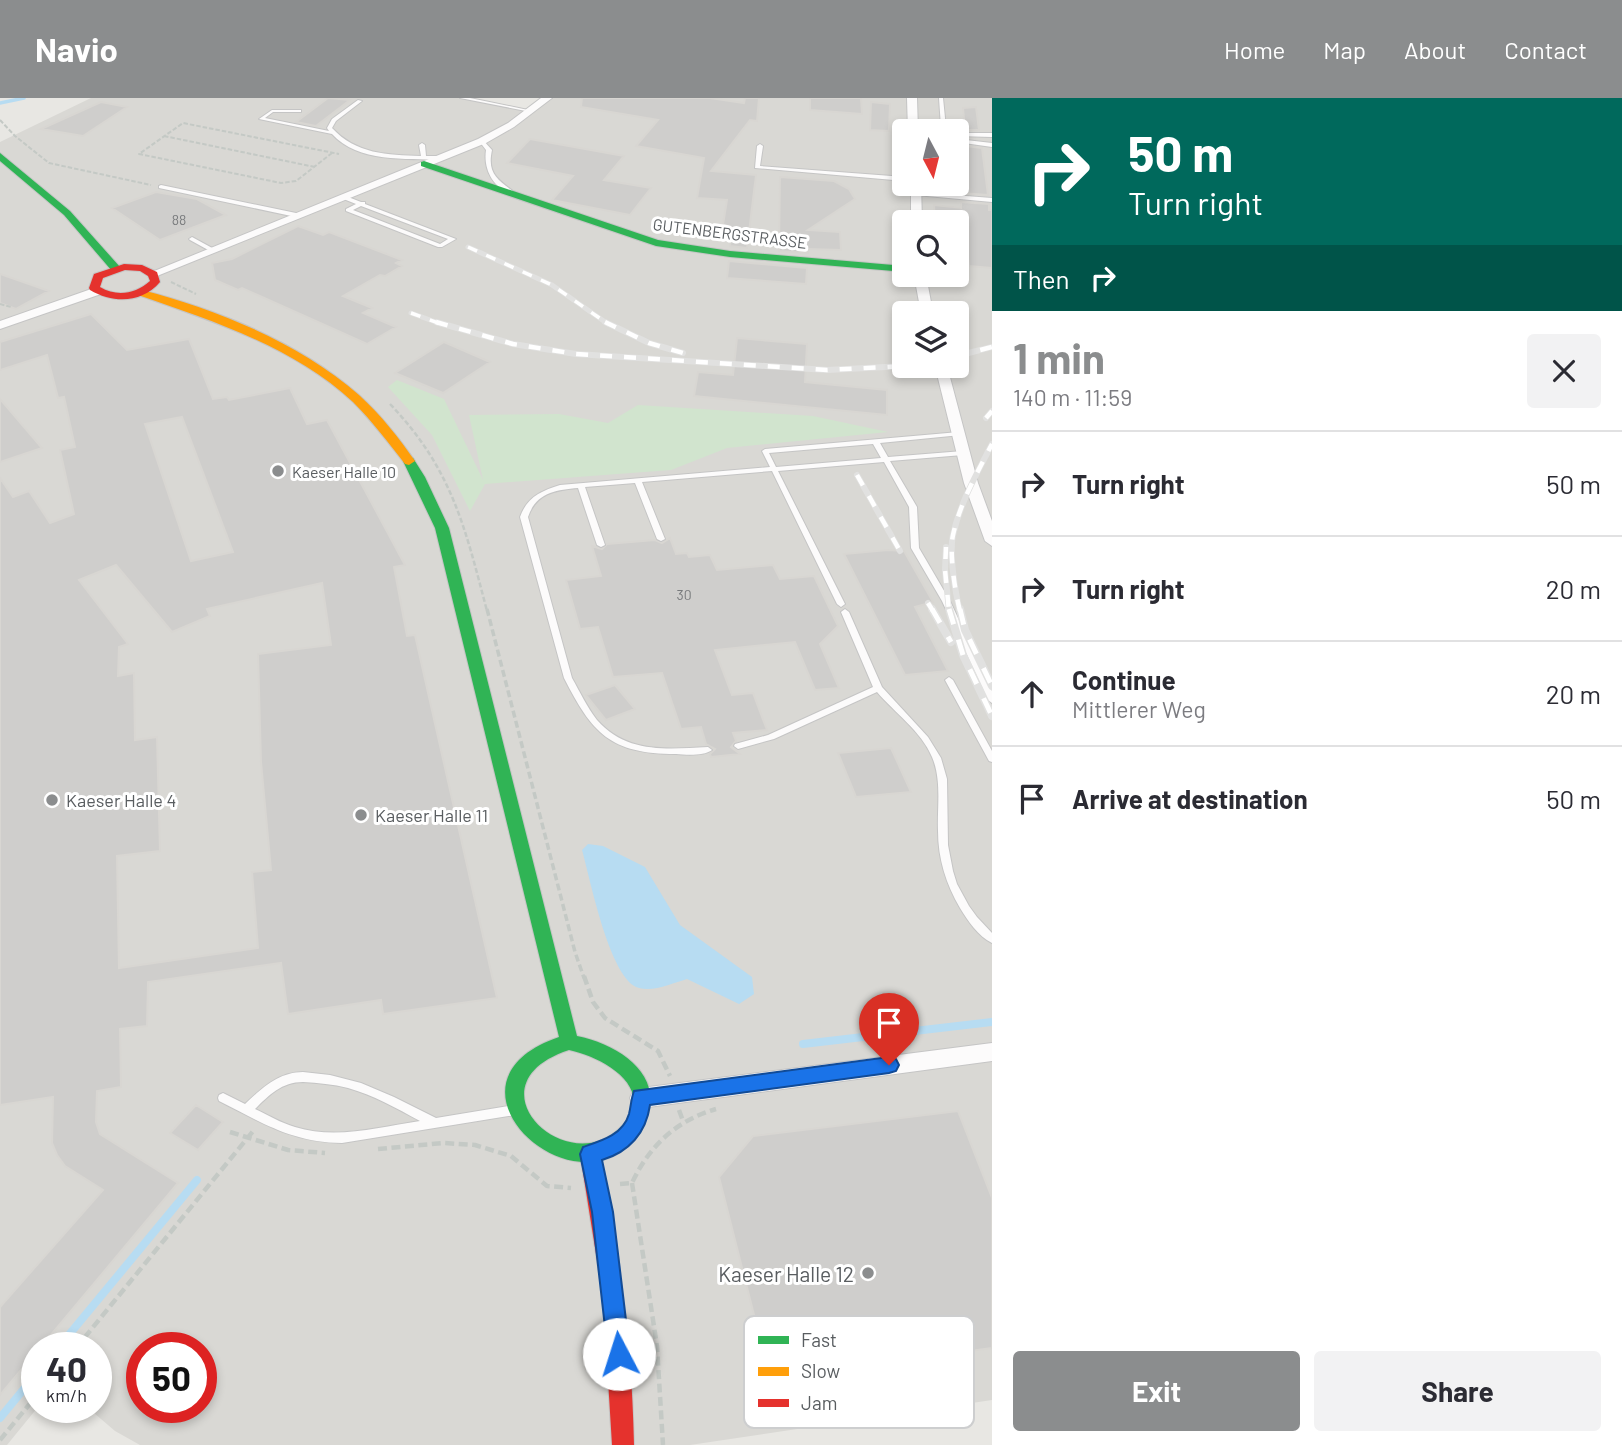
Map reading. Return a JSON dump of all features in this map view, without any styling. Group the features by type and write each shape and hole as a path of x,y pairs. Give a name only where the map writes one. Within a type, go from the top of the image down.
{"main road":[{"path":"0,156 67,213 116,269"},
{"name":"GUTENBERGSTRASSE","path":"424,161 516,196 656,243 730,254 892,268"},
{"path":"136,267 153,274 153,285 142,293 118,297 94,288 95,279 116,269 136,267"},
{"path":"142,293 280,345 333,377 384,422 421,475 442,527 569,1042"},
{"path":"569,1042 599,1046 616,1055 634,1075 641,1098 638,1119 628,1135 611,1148 590,1154 569,1154 548,1147 531,1134 518,1110 515,1098 518,1080 528,1063 543,1051 569,1042"},
{"path":"590,1154 598,1185 615,1306 624,1403 623,1445"}],"street":[{"path":"153,274 424,161 441,158 482,141 547,98"},
{"path":"912,98 913,119"},
{"path":"0,325 97,291"},
{"path":"943,378 963,453 992,541"},
{"path":"641,1098 992,1052"}],"lane":[{"path":"463,98 531,111"},
{"path":"941,98 943,119"},
{"path":"360,101 334,120 329,128 353,148 424,161 422,145"},
{"path":"299,111 272,111 261,119 333,133"},
{"path":"970,134 992,135"},
{"name":"GUTENBERGSTRASSE","path":"482,141 489,150 485,163 489,173 516,196"},
{"path":"970,142 992,145"},
{"path":"760,146 757,167 892,178"},
{"path":"161,187 296,215"},
{"path":"950,196 992,200"},
{"path":"343,197 363,203 453,239 440,246 348,210 363,203"},
{"path":"192,239 212,250"},
{"path":"959,434 765,451 843,608 878,688 926,740 937,759 942,781 943,845 948,873 965,908 992,939"},
{"path":"875,441 913,507 915,548 946,601 992,700"},
{"path":"708,750 659,753 636,750 615,741 605,733 580,703 568,677 524,517 527,504 541,493 580,486 963,453"},
{"path":"638,481 661,539"},
{"path":"580,486 601,545"},
{"path":"949,680 992,759"},
{"path":"738,746 771,737 878,688"},
{"path":"247,1109 266,1091 286,1079 338,1079 359,1084 435,1123"},
{"path":"223,1098 262,1119 303,1136 322,1139 518,1110"}],"path":[{"path":"0,120 15,136 49,163 161,187"},
{"path":"332,153 296,181 281,183 139,154 183,123 332,153 373,152"},
{"path":"164,136 315,167"},
{"path":"663,1445 663,1414 650,1289 632,1183 637,1170 673,1128 688,1118 723,1107"},
{"path":"89,1332 262,1119"},
{"path":"475,1145 511,1156 547,1186 561,1189 632,1183"},
{"path":"0,1440 21,1414"}],"shaded area":[{"path":"91,98 470,98 532,110 547,98 992,98 992,1400 974,1403 974,1316 744,1316 744,1428 804,1428 690,1445 140,1445 106,1423 112,1423 112,1332 21,1332 21,1423 25,1423 7,1445 0,1445 0,142"}],"green space":[{"path":"397,380 444,399 483,480 469,415 559,414 608,423 638,405 813,416 888,432 727,448 671,470 485,484 470,511 432,435 388,387"}],"water":[{"path":"588,844 603,846 645,867 680,925 752,977 754,994 739,1004 687,979 651,989 639,988 629,981 610,949 596,904 582,850"}],"building":[{"path":"328,98 350,100 316,126 296,122"},
{"path":"582,98 710,98 744,103 745,98 759,98 757,121 750,120 711,171 756,175 747,248 730,246 731,238 721,237 727,200 697,198 704,158 636,146 658,120 581,107"},
{"path":"810,98 861,98 862,114 810,110"},
{"path":"101,102 127,107 83,136 41,129"},
{"path":"871,102 890,104 889,131 870,130"},
{"path":"976,107 979,130 970,130 970,119 964,119 963,108"},
{"path":"530,139 624,156 604,180 651,188 630,215 552,200 573,176 507,163"},
{"path":"970,147 982,148 988,195 970,194"},
{"path":"780,177 834,181 849,189 855,199 808,230 840,232 841,250 808,249 808,253 779,251"},
{"path":"156,192 197,199 226,215 160,240 112,208"},
{"path":"961,202 989,204 989,210 992,210 992,268 969,266 969,210 934,210 934,205 961,208"},
{"path":"298,226 323,235 329,232 402,260 396,263 402,266 343,296 372,308 363,313 396,327 367,344 242,288 238,290 215,280 212,263 232,259"},
{"path":"729,261 807,268 806,284 727,278"},
{"path":"0,274 49,291 16,309 0,303"},
{"path":"91,314 127,350 189,339 213,399 227,397 229,400 290,388 307,424 327,420 405,565 394,567 407,636 415,635 497,998 383,1014 381,1000 288,1014 281,963 148,982 147,1026 120,1029 121,1087 97,1091 96,1122 100,1134 178,1183 53,1332 21,1332 21,1370 0,1395 0,1307 103,1190 65,1166 57,1155 52,1143 53,1097 0,1105 0,478 13,497 29,491 50,523 74,514 60,450 75,447 64,397 58,398 47,355 0,370 0,342","holes":["182,417 233,552 191,561 145,424","116,565 172,632 210,616 207,609 322,583 331,645 258,654 261,762 271,870 252,872 258,948 119,968 117,856 160,851 157,737 135,740 134,673 118,676 119,647 128,644 79,580"]},
{"path":"737,338 807,344 805,382 887,390 887,415 694,396 698,372 733,375"},
{"path":"444,342 490,362 443,393 395,373"},
{"path":"0,399 42,448 0,462"},
{"path":"670,538 676,554 687,553 689,557 710,555 717,570 773,565 780,579 814,576 838,626 820,644 839,688 815,690 795,642 715,650 732,695 753,693 767,730 733,733 736,741 731,747 740,754 711,757 710,754 715,749 706,744 701,727 681,729 662,673 613,677 598,627 580,629 566,580 601,576 592,546 602,549 607,544 655,540 662,543"},
{"path":"904,551 933,602 915,607 948,671 905,675 844,554"},
{"path":"615,685 635,709 606,720 586,695"},
{"path":"891,748 911,792 856,797 838,753"},
{"path":"196,1105 223,1122 198,1150 170,1133"},
{"name":"Kaeser Halle 12","path":"958,1111 992,1198 992,1348 974,1350 974,1316 754,1316 719,1177 753,1136"}],"waterway":[{"path":"0,103 24,98"},
{"path":"803,1044 992,1022"},
{"path":"71,1332 197,1180"},
{"path":"0,1418 21,1392"}],"railway":[{"path":"468,247 552,285 605,322"},
{"path":"411,313 441,324"},
{"path":"436,322 513,344 576,354 827,370 892,367"},
{"path":"605,322 649,343 683,353"},
{"path":"969,353 992,347"},
{"path":"986,418 992,411"},
{"path":"960,611 952,562 953,535 964,500 992,444"},
{"path":"857,475 900,551"},
{"path":"946,547 949,611"},
{"path":"928,603 933,611"},
{"path":"932,609 951,642"},
{"path":"949,609 963,655 992,716"},
{"path":"960,609 965,630 992,686"}],"traffic: fast":[{"path":"0,156 67,213 116,269"},
{"path":"424,164 656,243 730,254 892,268"},
{"path":"409,461 442,528 569,1042"},
{"path":"569,1042 603,1052 618,1061 640,1086 643,1101 639,1117 627,1134 606,1149 583,1153 561,1149 540,1139 524,1123 515,1104 515,1083 526,1063 541,1052 569,1042"}],"traffic: slow":[{"path":"142,293 220,321 292,353 355,398 384,427 409,461"}],"traffic: jam":[{"path":"124,267 142,268 153,274 155,282 149,288 126,297 109,295 94,288 98,276 124,267"},
{"path":"590,1154 614,1298 623,1445"}],"place":[{"name":"Kaeser Halle 10","path":"278,471"},
{"name":"Kaeser Halle 4","path":"52,800"},
{"name":"Kaeser Halle 11","path":"361,815"},
{"name":"Kaeser Halle 12","path":"868,1273"}],"route":[{"path":"619,1354 603,1212 590,1154 611,1148 628,1135 638,1119 641,1098 889,1065"}]}
